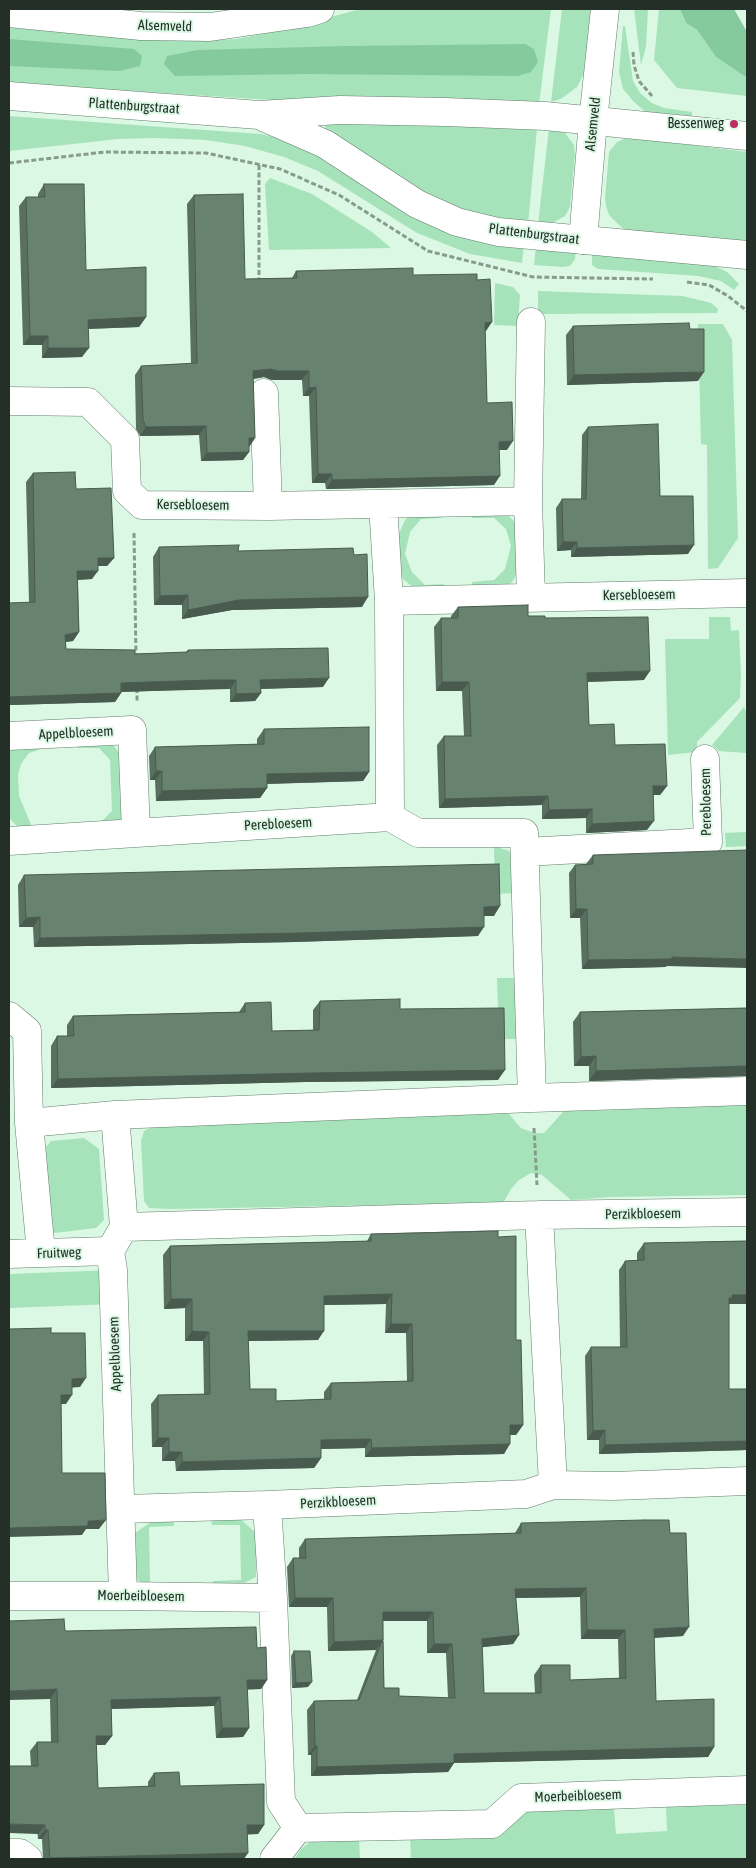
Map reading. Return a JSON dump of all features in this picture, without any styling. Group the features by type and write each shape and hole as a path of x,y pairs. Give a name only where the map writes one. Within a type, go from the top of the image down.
{"street":[{"name":"Alsemveld","path":"9,13 141,26 210,27 307,13 320,9"},
{"name":"Alsemveld","path":"583,240 605,9"},
{"name":"Plattenburgstraat","path":"9,96 259,115 359,110 546,116 747,136"},
{"name":"Plattenburgstraat","path":"259,115 325,144 417,204 457,222 498,232 747,255"},
{"path":"531,597 528,501 532,322"},
{"path":"264,393 268,506"},
{"name":"Kersebloesem","path":"9,401 88,402 125,439 127,491 142,504 268,506 528,501"},
{"path":"383,504 389,600 390,818 418,833 524,832 532,1098"},
{"name":"Kersebloesem","path":"389,600 747,593"},
{"name":"Appelbloesem","path":"9,736 132,730 136,832"},
{"name":"Perebloesem","path":"525,852 708,842 705,759"},
{"name":"Perebloesem","path":"9,841 390,818"},
{"path":"9,1016 27,1031 29,1123 41,1253"},
{"path":"29,1123 115,1115 747,1091"},
{"path":"110,1251 124,1227 115,1115"},
{"name":"Perzikbloesem","path":"124,1227 747,1212"},
{"path":"539,1216 553,1485"},
{"name":"Appelbloesem","path":"110,1251 113,1278 123,1596"},
{"name":"Fruitweg","path":"9,1254 110,1251"},
{"name":"Perzikbloesem","path":"120,1509 526,1494 553,1485 614,1486 747,1481"},
{"path":"267,1505 273,1598 281,1802 298,1828 274,1859"},
{"name":"Moerbeibloesem","path":"9,1596 273,1598"},
{"name":"Moerbeibloesem","path":"298,1828 492,1824 521,1798 747,1790"},
{"path":"9,1853 20,1853 28,1859"}],"path":[{"path":"632,45 634,64 639,80 656,100"},
{"path":"258,165 259,286"},
{"path":"136,499 133,504 136,666"},
{"path":"132,730 138,724 137,686"},
{"path":"532,1098 539,1216"}],"green space":[{"path":"360,9 551,9 539,104 270,100 9,83 9,27 116,37 196,41 237,39 287,29"},
{"path":"562,9 594,9 588,66 577,87 561,99 551,102"},
{"path":"634,9 648,9 646,47 641,65"},
{"path":"659,9 680,9 686,23 697,30 716,57 747,78 747,96 677,88 654,60"},
{"path":"680,9 734,9 747,32 747,78 716,57 697,30 686,23"},
{"path":"623,26 625,26 633,81 640,93 652,103 664,108 692,112 692,124 648,114 623,89 619,72"},
{"path":"9,39 134,49 142,56 140,66 119,71 9,66"},
{"path":"525,44 534,49 538,62 531,72 518,76 307,74 175,76 164,64 167,56 197,50"},
{"path":"9,116 261,134 282,139 524,244 522,263 470,254 417,233 318,171 284,157 245,146 206,140 155,138 118,139 9,151"},
{"path":"403,121 537,129 528,224 500,221 431,200 324,129 327,123"},
{"path":"549,128 565,133 574,145 575,154 570,207 565,216 544,225 538,224"},
{"path":"635,138 747,152 747,244 626,231 617,223 609,215 605,198 609,152 617,142"},
{"path":"270,178 312,194 372,232 391,248 269,250 265,184"},
{"path":"536,246 576,250 575,259 570,266 534,265"},
{"path":"592,252 713,265 727,272 739,284 734,290 721,281 698,276 598,269 592,265"},
{"path":"495,283 513,287 520,295 518,326 494,325"},
{"path":"538,291 683,296 711,303 718,309 717,313 538,314"},
{"path":"698,324 723,324 732,340 738,538 718,568 708,569 707,445 701,444"},
{"path":"441,511 441,518 421,519 410,532 405,554 412,572 425,585 444,584 443,589 416,590 403,579 398,567 398,536 405,520 413,513"},
{"path":"472,511 499,511 509,516 517,525 517,574 512,582 501,588 472,588 472,582 494,580 505,569 511,546 506,529 494,518 472,518"},
{"path":"709,617 730,617 731,631 739,630 740,698 697,742 697,752 668,755 665,639 709,639"},
{"path":"744,707 747,714 747,846 726,847 725,833 746,832 746,753 719,751 712,745"},
{"path":"77,741 104,741 114,746 121,756 125,816 118,824 101,822 112,811 110,760 99,748 77,748"},
{"path":"18,743 45,748 29,753 21,764 18,775 19,796 32,827 23,832 9,818 9,752"},
{"path":"494,846 509,851 518,861 518,893 495,894"},
{"path":"497,978 522,978 524,1039 499,1039"},
{"path":"747,1100 747,1195 611,1197 571,1200 542,1175 531,1173 519,1180 503,1203 170,1209 149,1208 144,1201 141,1141 144,1131 156,1125 498,1112 509,1114 521,1128 534,1133 544,1133 564,1111 618,1110 625,1102"},
{"path":"84,1138 99,1149 104,1220 96,1228 55,1233 41,1221 38,1157 51,1141"},
{"path":"113,1270 114,1304 9,1308 9,1274"},
{"path":"238,1517 256,1533 256,1577 234,1588 212,1589 213,1581 241,1580 240,1525 212,1525 211,1519"},
{"path":"154,1520 174,1520 174,1526 149,1527 150,1582 174,1582 174,1589 156,1589 135,1579 135,1533"},
{"path":"747,1805 747,1859 411,1859 410,1836 500,1836 525,1809 614,1809 616,1834 667,1831 666,1806"},
{"path":"359,1839 360,1859 294,1859 302,1848 313,1840"}],"building":[{"path":"44,184 84,184 86,270 146,267 146,317 88,320 89,348 48,348 48,336 30,336 26,197 45,197"},
{"path":"243,194 245,279 297,278 296,271 413,268 413,275 477,274 477,280 490,279 492,322 485,323 487,403 512,402 513,441 499,442 500,476 332,480 332,474 318,474 316,387 309,388 309,371 278,371 270,369 253,371 255,438 249,438 249,452 207,453 206,426 146,427 143,420 141,366 197,363 194,195"},
{"path":"689,323 690,329 704,329 704,372 574,375 573,326"},
{"path":"658,424 660,496 693,496 694,545 577,548 577,542 563,542 562,499 586,499 588,427"},
{"path":"75,472 76,489 111,488 114,558 98,558 98,571 77,571 79,632 65,635 66,649 135,650 135,654 188,652 188,650 328,648 329,678 260,680 261,693 236,694 236,680 210,680 121,683 121,693 9,697 9,603 35,602 33,473"},
{"path":"239,545 238,551 353,548 354,555 367,554 368,597 239,600 188,610 188,595 160,596 159,547"},
{"path":"528,605 528,616 545,616 545,618 648,617 650,671 587,673 589,725 614,724 615,745 665,744 667,786 653,786 654,821 592,824 592,809 549,810 548,796 445,799 444,736 471,736 469,682 442,682 441,618 458,618 458,607"},
{"path":"369,727 369,772 267,774 267,788 162,791 162,771 156,771 155,747 264,744 264,729"},
{"path":"747,850 747,959 672,957 672,959 588,960 587,909 576,909 575,865 593,864 593,855"},
{"path":"499,864 500,906 484,907 484,927 40,938 40,917 26,918 24,875"},
{"path":"400,999 400,1009 504,1008 505,1070 58,1079 57,1036 74,1036 73,1016 245,1012 245,1003 271,1002 272,1031 319,1030 320,1001"},
{"path":"747,1008 747,1066 596,1071 596,1056 581,1057 580,1012"},
{"path":"498,1231 498,1237 516,1236 516,1340 521,1340 523,1425 510,1425 510,1444 372,1448 371,1439 321,1440 321,1458 182,1462 182,1452 169,1452 169,1438 158,1438 158,1395 210,1394 209,1332 192,1331 192,1299 171,1299 170,1246 371,1241 371,1234","holes":["392,1294 391,1324 412,1324 413,1381 331,1383 331,1399 276,1401 276,1389 250,1389 248,1331 324,1331 324,1296"]},
{"path":"747,1241 747,1295 732,1295 732,1298 729,1298 729,1389 747,1389 747,1441 605,1445 605,1430 593,1431 591,1347 627,1347 625,1261 644,1260 644,1243"},
{"path":"51,1328 51,1333 85,1333 86,1378 72,1379 72,1395 61,1395 62,1473 105,1473 106,1520 88,1521 88,1526 9,1528 9,1329"},
{"path":"669,1520 670,1533 686,1533 689,1627 654,1629 656,1701 714,1699 714,1747 454,1754 454,1763 317,1767 314,1701 359,1700 382,1641 384,1688 399,1688 399,1696 455,1698 452,1644 434,1644 433,1612 383,1612 383,1640 334,1642 333,1598 295,1598 293,1558 306,1558 305,1539 521,1533 521,1523","holes":["586,1588 587,1630 625,1630 626,1678 570,1680 570,1665 541,1665 541,1693 484,1693 482,1639 519,1635 515,1589"]},
{"path":"64,1619 65,1631 256,1627 257,1648 266,1647 267,1680 247,1680 249,1728 222,1728 220,1697 111,1700 112,1736 96,1736 98,1788 155,1786 154,1773 179,1772 180,1786 264,1784 264,1825 247,1825 248,1853 50,1858 48,1830 45,1830 45,1825 9,1824 9,1766 38,1766 37,1742 58,1742 57,1689 9,1691 9,1621"},
{"path":"294,1651 310,1651 312,1682 296,1683"}],"place":[{"name":"Bessenweg","path":"734,124"}]}
